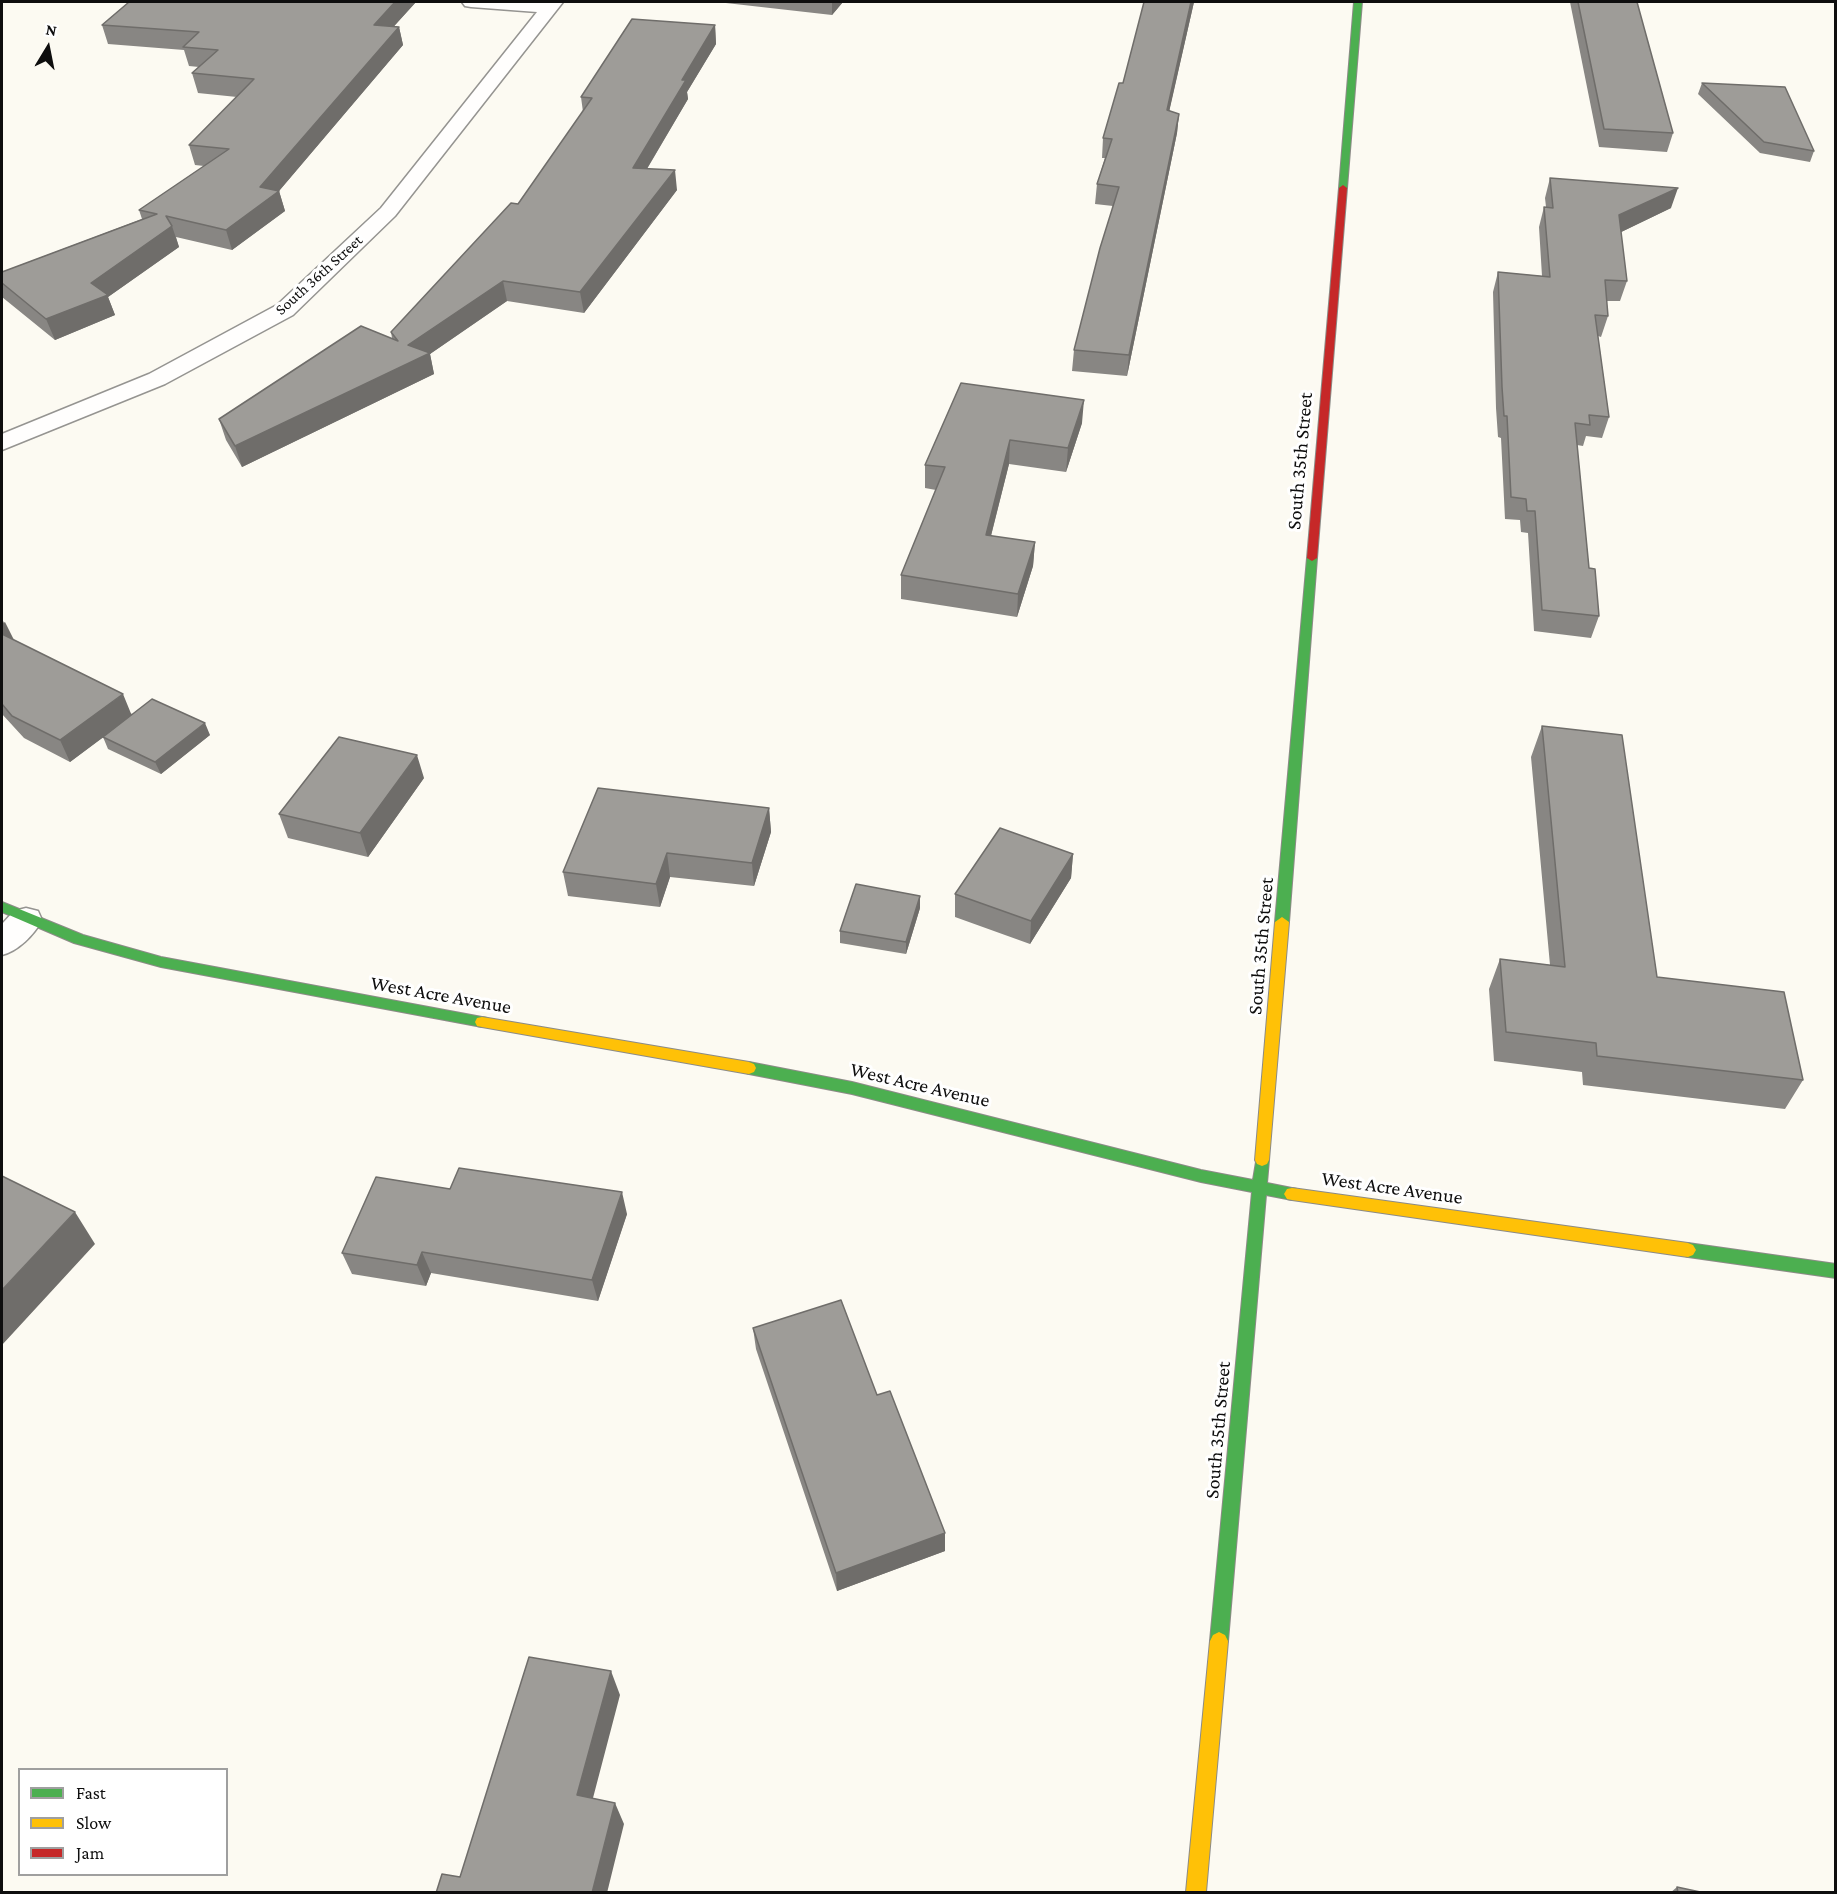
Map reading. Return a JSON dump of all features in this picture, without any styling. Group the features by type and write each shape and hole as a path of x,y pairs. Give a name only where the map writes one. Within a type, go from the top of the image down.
{"street":[{"path":"471,2 552,4"},
{"name":"South 35th Street","path":"1196,1893 1260,1189 1358,2"},
{"name":"South 36th Street","path":"2,443 157,379 285,310 388,212 552,4"},
{"path":"2,943 14,914"},
{"name":"West Acre Avenue","path":"14,914 124,954 419,1011 795,1077 958,1114 1188,1174 1260,1189 1836,1271"}],"building":[{"path":"129,2 395,2 374,25 399,27 260,187 279,191 226,230 166,216 172,226 91,283 108,295 46,319 2,283 2,272 157,214 139,210 229,149 189,145 254,79 192,73 218,50 183,47 199,32 102,25"},
{"path":"1144,2 1191,2 1167,110 1179,114 1129,355 1074,350 1100,248 1119,187 1097,184 1112,139 1103,138 1119,83 1123,83"},
{"path":"1578,2 1637,2 1673,133 1604,129"},
{"path":"632,19 715,25 682,80 686,80 633,168 675,170 580,292 503,281 408,345 430,353 235,446 219,419 361,326 398,341 391,332 511,203 518,204 592,98 581,97"},
{"path":"1702,83 1785,87 1814,151 1764,142"},
{"path":"1550,178 1678,188 1619,215 1627,281 1605,280 1608,316 1595,315 1609,417 1589,415 1590,425 1575,423 1589,568 1595,569 1599,616 1542,610 1535,511 1527,511 1526,499 1511,497 1507,416 1504,416 1502,387 1498,272 1550,277 1544,207 1553,208"},
{"path":"961,383 1084,400 1068,448 1010,440 986,535 1035,542 1018,594 901,575 945,467 925,465"},
{"path":"2,634 123,694 60,740 12,716 2,704"},
{"path":"152,699 205,723 155,762 103,737"},
{"path":"1542,726 1622,735 1657,977 1784,992 1803,1080 1597,1056 1596,1043 1506,1032 1500,959 1565,967"},
{"path":"339,737 417,755 360,833 279,814"},
{"path":"598,788 769,808 752,863 667,853 656,884 563,872"},
{"path":"1000,828 1073,854 1031,921 955,894"},
{"path":"856,884 920,896 906,942 840,931"},
{"path":"459,1168 622,1192 592,1280 422,1252 417,1265 342,1253 376,1177 450,1189"},
{"path":"2,1176 75,1212 2,1290"},
{"path":"841,1300 877,1395 890,1391 945,1533 836,1573 753,1328"},
{"path":"529,1657 611,1671 577,1795 615,1803 592,1893 436,1893 442,1874 460,1877"},
{"path":"1677,1887 1705,1893 1678,1893"}],"traffic: fast":[{"path":"1343,188 1358,2"},
{"path":"1282,922 1312,558"},
{"path":"2,907 79,939 161,962 482,1022"},
{"path":"749,1068 852,1088 1201,1176 1292,1194"},
{"path":"1219,1641 1262,1160"},
{"path":"1688,1250 1836,1271"}],"traffic: slow":[{"path":"1262,1160 1282,922"},
{"path":"482,1022 749,1068"},
{"path":"1292,1194 1688,1250"},
{"path":"1196,1892 1219,1641"}],"traffic: jam":[{"path":"1312,558 1343,188"}]}
